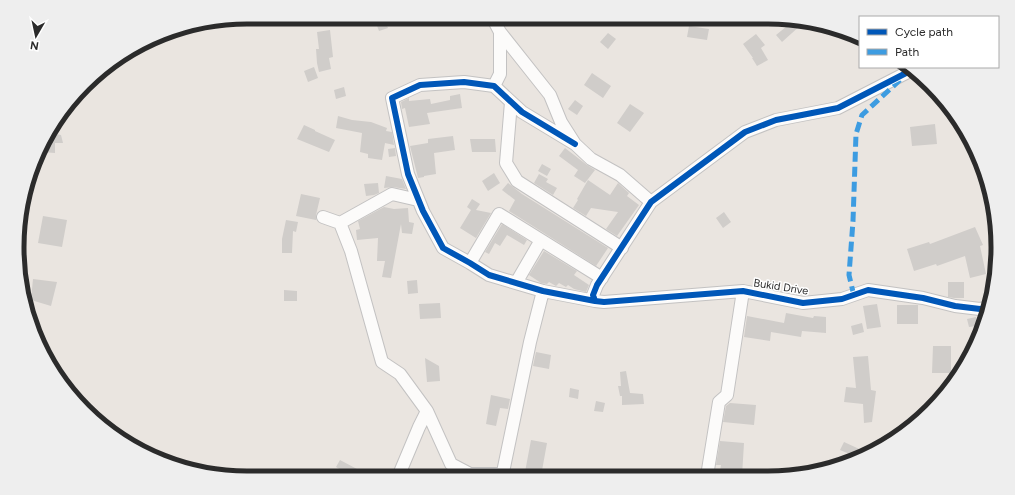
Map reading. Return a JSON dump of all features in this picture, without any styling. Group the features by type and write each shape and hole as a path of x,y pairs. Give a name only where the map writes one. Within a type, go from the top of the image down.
{"street":[{"path":"496,24 500,32 550,95 562,122 575,144"},
{"path":"500,32 500,74 494,86 522,112 575,144 592,159 620,175 651,202"},
{"path":"595,301 593,295 602,278 651,202 745,132 776,120 838,108 907,73"},
{"name":"Bukid Drive","path":"494,86 464,82 420,85 392,98 408,174 418,200 443,248 489,275 543,291 604,302 743,291 804,303 842,299 868,290 923,298 955,306 982,309"},
{"path":"511,102 506,163 516,182 622,248"},
{"path":"322,217 340,223 392,194 418,200"},
{"path":"470,263 499,214 602,278"},
{"path":"340,223 351,251 382,362 400,374 427,411 451,464 464,471"},
{"path":"516,283 540,240"},
{"path":"503,471 530,342 543,291"},
{"path":"708,471 719,402 727,395 743,291"},
{"path":"401,471 427,411"}],"building":[{"path":"376,24 386,24 388,28 379,31"},
{"path":"788,25 799,26 782,42 776,35"},
{"path":"689,26 709,29 707,40 687,37"},
{"path":"330,30 333,57 329,58 331,69 319,72 316,49 319,49 317,32"},
{"path":"608,33 616,39 608,49 600,42"},
{"path":"756,34 765,45 761,48 768,60 757,66 743,44"},
{"path":"314,67 318,78 308,82 304,71"},
{"path":"592,73 611,86 603,98 584,85"},
{"path":"344,87 346,96 336,99 334,90"},
{"path":"460,94 462,108 427,113 430,124 409,127 405,108 402,109 401,102 409,98 409,101 430,99 431,104 450,100 450,96"},
{"path":"575,100 583,106 577,115 568,109"},
{"path":"630,104 644,113 630,132 617,123"},
{"path":"338,116 352,120 371,122 387,128 386,131 392,132 394,145 385,143 382,160 368,158 368,154 360,152 362,133 336,128"},
{"path":"935,124 937,144 912,146 910,127"},
{"path":"304,125 335,140 329,152 297,139"},
{"path":"56,133 61,135 63,143 55,143 55,153 45,152"},
{"path":"453,136 455,150 434,153 436,174 418,178 410,146 428,143 428,139"},
{"path":"470,139 495,139 496,152 472,152"},
{"path":"395,148 396,156 389,157 388,149"},
{"path":"565,148 595,170 585,183 574,176 578,170 559,156"},
{"path":"542,164 551,169 547,176 538,171"},
{"path":"494,173 500,183 488,191 482,181"},
{"path":"539,174 548,179 546,182 557,188 553,195 534,183"},
{"path":"386,176 402,179 406,189 393,187 384,188"},
{"path":"588,180 610,195 618,183 629,193 627,196 639,205 617,236 606,229 618,212 591,208 586,216 573,208"},
{"path":"378,183 379,193 366,196 364,184"},
{"path":"508,183 522,194 608,248 596,266 509,211 515,200 502,190"},
{"path":"301,194 320,198 316,220 296,216"},
{"path":"472,199 480,204 476,210 491,213 476,238 460,228 471,210 467,207"},
{"path":"384,207 394,209 408,208 409,222 414,223 412,234 402,233 401,224 391,278 382,277 385,261 377,261 378,238 357,240 356,230 360,229 358,221"},
{"path":"724,212 731,222 723,228 716,218"},
{"path":"43,216 67,220 62,247 38,243"},
{"path":"286,220 298,222 296,232 293,231 292,253 282,253 282,239"},
{"path":"502,224 527,240 524,245 507,235 500,246 495,243 489,254 485,252"},
{"path":"975,227 983,245 980,246 986,274 970,278 965,256 937,266 936,264 914,271 907,249 929,242 930,244"},
{"path":"544,251 577,271 574,275 589,285 586,292 574,289 568,285 566,287 559,283 556,286 549,282 547,284 541,283 529,275"},
{"path":"33,279 57,282 51,306 31,300"},
{"path":"417,280 418,293 408,294 407,281"},
{"path":"948,282 964,282 964,298 948,297"},
{"path":"284,290 297,291 297,301 284,301"},
{"path":"440,303 441,318 420,319 419,304"},
{"path":"877,304 881,327 867,329 863,306"},
{"path":"897,305 918,305 918,324 897,324"},
{"path":"786,313 813,318 814,316 826,317 826,333 802,331 801,337 771,332 770,341 744,337 747,316 784,323"},
{"path":"976,317 976,326 969,327 967,319"},
{"path":"862,323 864,332 853,335 851,326"},
{"path":"933,346 951,346 951,373 932,373"},
{"path":"536,352 551,355 549,369 533,366"},
{"path":"868,356 871,390 876,391 872,422 864,423 863,404 844,402 846,387 856,388 853,357"},
{"path":"425,358 439,366 440,381 427,382"},
{"path":"626,371 630,393 643,394 644,404 622,405 622,396 620,396 618,386 621,386 620,372"},
{"path":"570,388 579,390 578,399 569,397"},
{"path":"491,395 510,399 508,409 500,408 496,426 486,424"},
{"path":"596,401 605,403 603,412 594,411"},
{"path":"730,403 756,405 754,425 723,422 726,406"},
{"path":"531,440 547,443 542,471 525,471"},
{"path":"720,441 744,443 742,471 720,471 721,465 716,465"},
{"path":"844,442 862,450 851,455 840,450"},
{"path":"340,460 357,469 356,471 343,471 336,467"}],"marked path":[{"path":"854,296 849,275 853,221 856,134 862,115 900,80"}],"cycle path":[{"path":"595,301 593,295 597,285 651,202 745,132 776,120 838,108 907,73"},
{"path":"575,144 522,112 494,86 464,82 420,85 392,98 408,174 423,211 443,248 489,275 543,291 604,302 743,291 803,303 842,299 868,290 923,298 955,306 982,309"}]}
